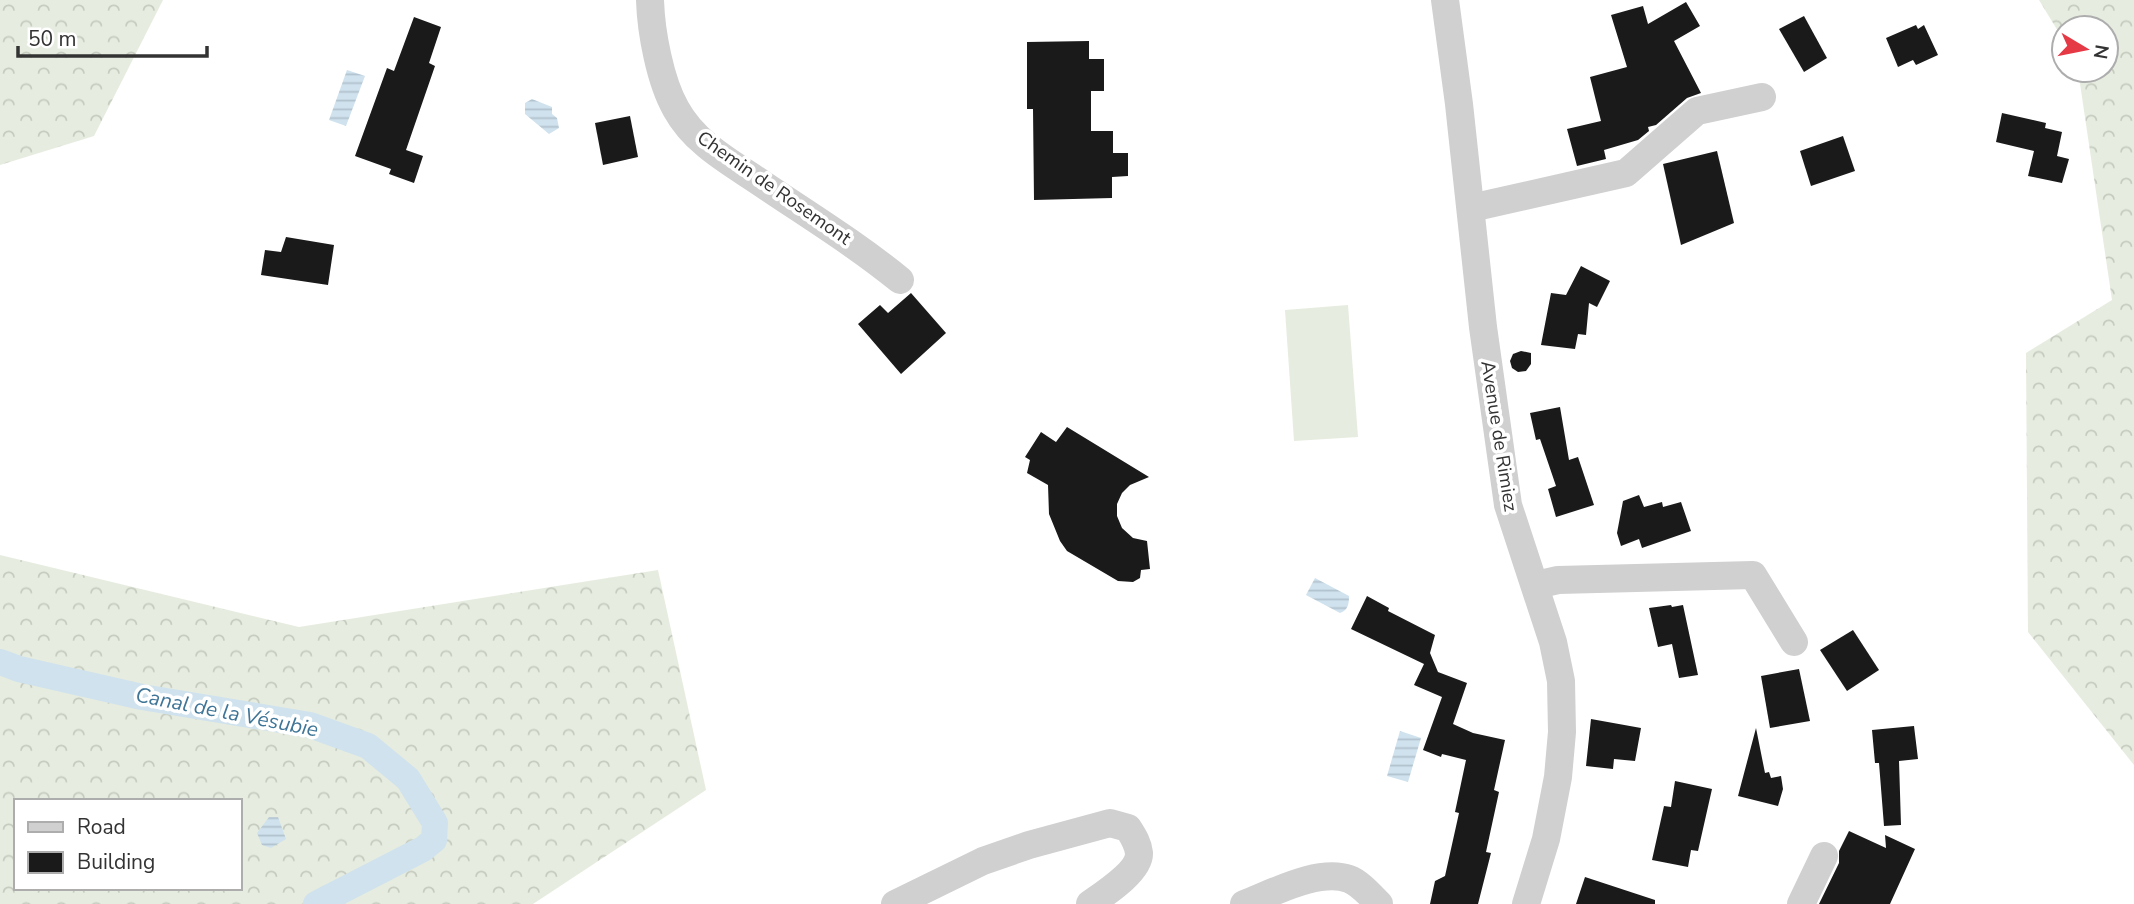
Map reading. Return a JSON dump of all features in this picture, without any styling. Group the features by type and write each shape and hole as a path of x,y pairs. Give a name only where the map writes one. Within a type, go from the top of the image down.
{"street":[{"name":"Chemin de Rosemont","path":"650,0 650,17 660,68 675,108 698,139 869,255 900,280"},
{"name":"Avenue de Rimiez","path":"1445,0 1483,327 1508,505 1536,585 1561,681 1562,732 1558,777 1546,839 1526,904"},
{"path":"1471,208 1626,173 1697,111 1762,97"},
{"path":"1536,585 1558,580 1753,575 1794,642"},
{"path":"895,904 983,861 1029,845 1110,823 1128,828 1137,843 1140,856 1131,872 1090,904"},
{"path":"1801,904 1824,856"},
{"path":"1244,904 1320,876 1337,876 1353,880 1379,904"}],"green space":[{"path":"0,0 163,0 94,136 0,165"},
{"path":"2039,0 2134,0 2134,765 2028,632 2026,353 2112,300 2080,84 2120,84 2120,14 2050,14 2050,18"},
{"path":"1348,305 1358,437 1294,441 1285,310"},
{"path":"0,555 299,627 658,570 706,790 533,904 0,904"}],"water":[{"path":"347,70 365,76 346,126 329,120"},
{"path":"532,99 552,107 552,114 557,118 559,128 549,134 525,114 525,103"},
{"path":"1315,578 1349,596 1345,610 1340,613 1306,595"},
{"path":"1400,731 1421,738 1408,782 1387,776"},
{"path":"269,817 278,817 286,839 271,848 262,845 257,833"}],"building":[{"path":"1686,2 1700,26 1674,41 1701,93 1687,98 1656,125 1648,127 1649,131 1638,140 1604,150 1606,159 1577,166 1567,129 1601,121 1590,77 1627,67 1611,15 1643,6 1648,24"},
{"path":"1804,16 1827,58 1804,72 1779,29"},
{"path":"414,17 441,27 429,63 435,66 406,150 423,156 414,183 389,174 391,169 355,156 387,68 394,71"},
{"path":"1916,25 1918,29 1924,25 1938,55 1916,65 1913,60 1898,67 1886,38"},
{"path":"1089,41 1089,59 1104,59 1104,91 1091,91 1091,131 1113,131 1113,153 1128,153 1128,176 1112,177 1112,198 1034,200 1033,109 1027,109 1027,42"},
{"path":"2002,113 2046,123 2045,128 2062,132 2057,156 2069,159 2062,183 2028,176 2034,151 1996,142"},
{"path":"630,116 638,157 603,165 595,123"},
{"path":"1843,136 1855,171 1811,186 1800,151"},
{"path":"1717,151 1734,223 1681,245 1663,164"},
{"path":"286,237 334,245 328,285 261,275 265,250 281,252"},
{"path":"1581,266 1610,281 1597,307 1589,303 1586,335 1578,334 1575,349 1541,345 1551,293 1566,295"},
{"path":"911,293 946,333 901,374 858,324 880,305 888,313"},
{"path":"1521,351 1531,353 1531,364 1526,371 1518,372 1512,368 1510,361 1513,354"},
{"path":"1560,407 1569,460 1578,457 1594,505 1556,517 1548,489 1556,486 1540,439 1536,440 1530,413"},
{"path":"1067,427 1149,477 1130,485 1117,504 1117,516 1122,528 1133,538 1147,541 1150,569 1141,570 1140,578 1133,582 1118,581 1067,551 1049,514 1048,485 1027,473 1030,460 1025,457 1041,432 1056,442"},
{"path":"1639,495 1644,507 1662,502 1663,507 1681,502 1691,531 1642,548 1639,539 1621,546 1617,533 1623,501"},
{"path":"1367,596 1389,608 1388,611 1435,635 1430,653 1438,672 1467,683 1453,724 1473,733 1505,740 1494,790 1499,792 1486,852 1491,853 1478,904 1430,904 1435,881 1445,876 1459,813 1455,812 1466,760 1442,754 1441,757 1423,750 1442,697 1414,685 1424,664 1351,629"},
{"path":"1683,605 1698,675 1679,678 1672,644 1658,647 1649,608"},
{"path":"1853,630 1879,670 1847,691 1820,650"},
{"path":"1799,669 1810,721 1770,728 1761,676"},
{"path":"1591,719 1641,728 1635,761 1614,759 1613,769 1586,766"},
{"path":"1914,726 1918,759 1899,761 1901,825 1884,826 1879,763 1875,763 1872,730"},
{"path":"1756,728 1765,773 1769,772 1771,778 1781,776 1783,789 1778,806 1738,796"},
{"path":"1675,781 1712,789 1698,851 1691,850 1688,867 1652,860 1664,806 1671,807"},
{"path":"1849,831 1886,848 1885,835 1915,849 1890,904 1819,904 1839,863 1839,851"},
{"path":"1585,877 1655,900 1655,904 1576,904"}],"waterway":[{"name":"Canal de la Vésubie","path":"0,662 19,669 142,697 310,725 368,746 408,779 435,823 434,840 423,849 316,904"}]}
